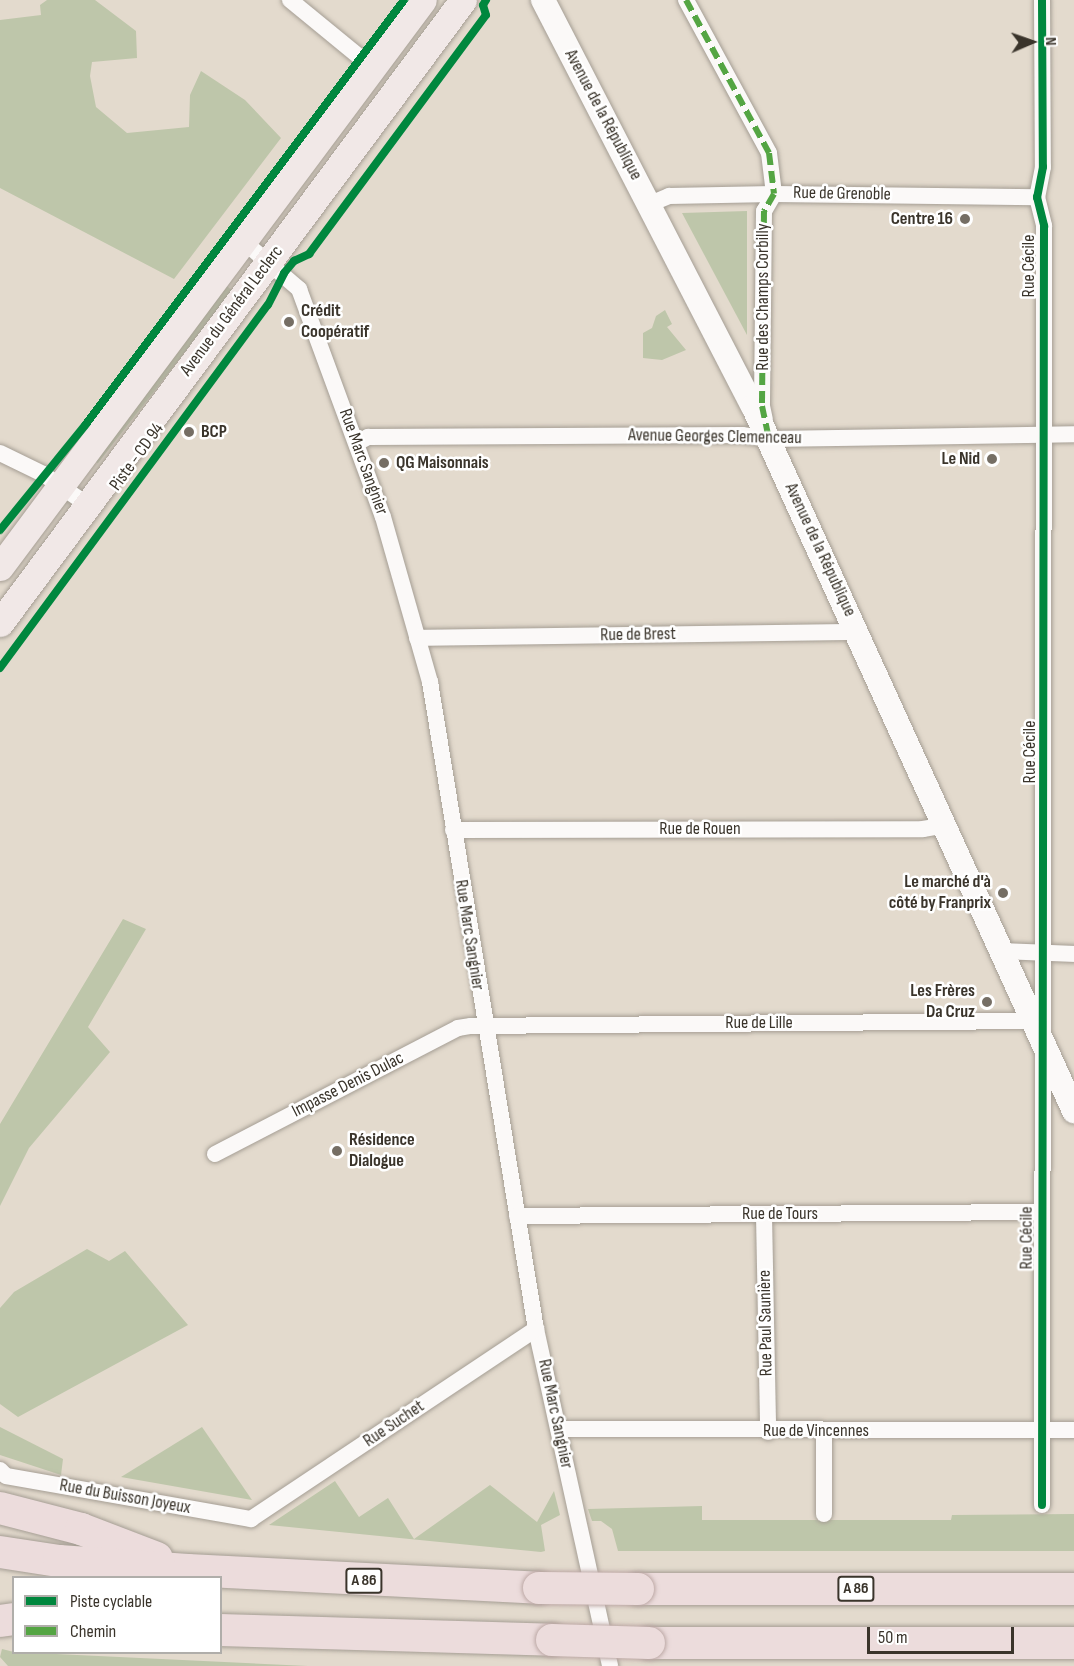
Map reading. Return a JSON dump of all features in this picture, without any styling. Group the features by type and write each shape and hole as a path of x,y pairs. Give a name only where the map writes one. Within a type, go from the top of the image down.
{"highway":[{"path":"0,1508 81,1529 188,1570"},
{"path":"0,1520 81,1529"},
{"name":"A 86","path":"0,1552 59,1561 188,1570 540,1588 1074,1589"},
{"path":"222,1630 649,1643 1074,1643"}],"main road":[{"name":"Avenue du Général Leclerc","path":"1,565 423,0"},
{"name":"Avenue du Général Leclerc","path":"0,622 463,0"},
{"name":"Avenue de la République","path":"543,0 769,438 1074,1111"},
{"path":"372,67 383,80 387,102"}],"street":[{"path":"290,0 372,67"},
{"name":"Rue des Champs Corbilly","path":"686,0 770,153 774,194 764,211 762,406 769,438"},
{"name":"Rue Cécile","path":"1042,0 1043,167 1037,197 1044,221 1045,954 1039,1030 1042,1212 1042,1505"},
{"name":"Rue de Grenoble","path":"650,204 669,196 774,194 1037,197"},
{"name":"Rue Marc Sangnier","path":"243,241 299,289 357,442 392,544 430,682 484,1025 536,1329 610,1666"},
{"name":"Avenue Georges Clemenceau","path":"357,442 368,437 742,435 769,438 1074,434"},
{"path":"0,453 43,474 88,505"},
{"name":"Rue de Brest","path":"417,638 858,632"},
{"name":"Rue de Rouen","path":"453,830 923,829 946,825"},
{"path":"1003,951 1074,954"},
{"name":"Rue de Lille","path":"484,1025 1039,1030"},
{"name":"Impasse Denis Dulac","path":"215,1154 458,1028 484,1025"},
{"name":"Rue de Tours","path":"517,1216 1042,1212"},
{"name":"Rue Paul Saunière","path":"764,1215 768,1432"},
{"name":"Rue Suchet","path":"251,1520 536,1329"},
{"name":"Rue de Vincennes","path":"559,1429 768,1432 1074,1430"},
{"path":"824,1431 824,1514"},
{"name":"Rue du Buisson Joyeux","path":"0,1470 6,1476 251,1520"}],"green space":[{"path":"47,0 95,0 136,31 137,58 92,62 90,76 96,107 127,133 189,127 190,95 201,71 245,100 281,138 174,279 0,188 0,20 41,15 40,5"},
{"path":"747,211 747,335 682,213"},
{"path":"224,284 233,291 98,463 89,457"},
{"path":"665,310 672,324 667,327 686,350 662,360 643,358 643,333 652,328 656,316"},
{"path":"123,919 146,929 88,1027 110,1052 29,1148 0,1206 0,1124"},
{"path":"87,1249 109,1261 125,1251 188,1325 18,1417 0,1404 0,1308 14,1292"},
{"path":"0,1427 63,1459 61,1475 0,1455"},
{"path":"202,1427 252,1500 121,1477"},
{"path":"335,1481 359,1517 388,1498 414,1539 490,1485 537,1522 554,1491 560,1515 541,1525 545,1551 541,1552 269,1525"},
{"path":"702,1506 702,1520 951,1520 952,1515 1074,1514 1074,1551 618,1551 612,1529 601,1521 592,1521 588,1509"},
{"path":"2,1649 12,1652 12,1654 308,1666 8,1666 0,1657"}],"marked path":[{"path":"686,0 769,153 774,194 764,211 762,406 769,439"}],"cycle path":[{"path":"0,530 86,424 404,0"},
{"name":"Piste - CD 94","path":"0,668 268,305 284,273 294,261 309,254 486,15 483,5 486,0"},
{"path":"1042,0 1043,167 1037,197 1044,226 1042,1505"}],"place":[{"name":"Centre 16","path":"965,219"},
{"name":"Crédit Coopératif","path":"289,322"},
{"name":"BCP","path":"189,432"},
{"name":"Le Nid","path":"992,459"},
{"name":"QG Maisonnais","path":"384,463"},
{"name":"Le marché d'à côté by Franprix","path":"1003,893"},
{"name":"Les Frères Da Cruz","path":"987,1002"},
{"name":"Résidence Dialogue","path":"337,1151"}]}
